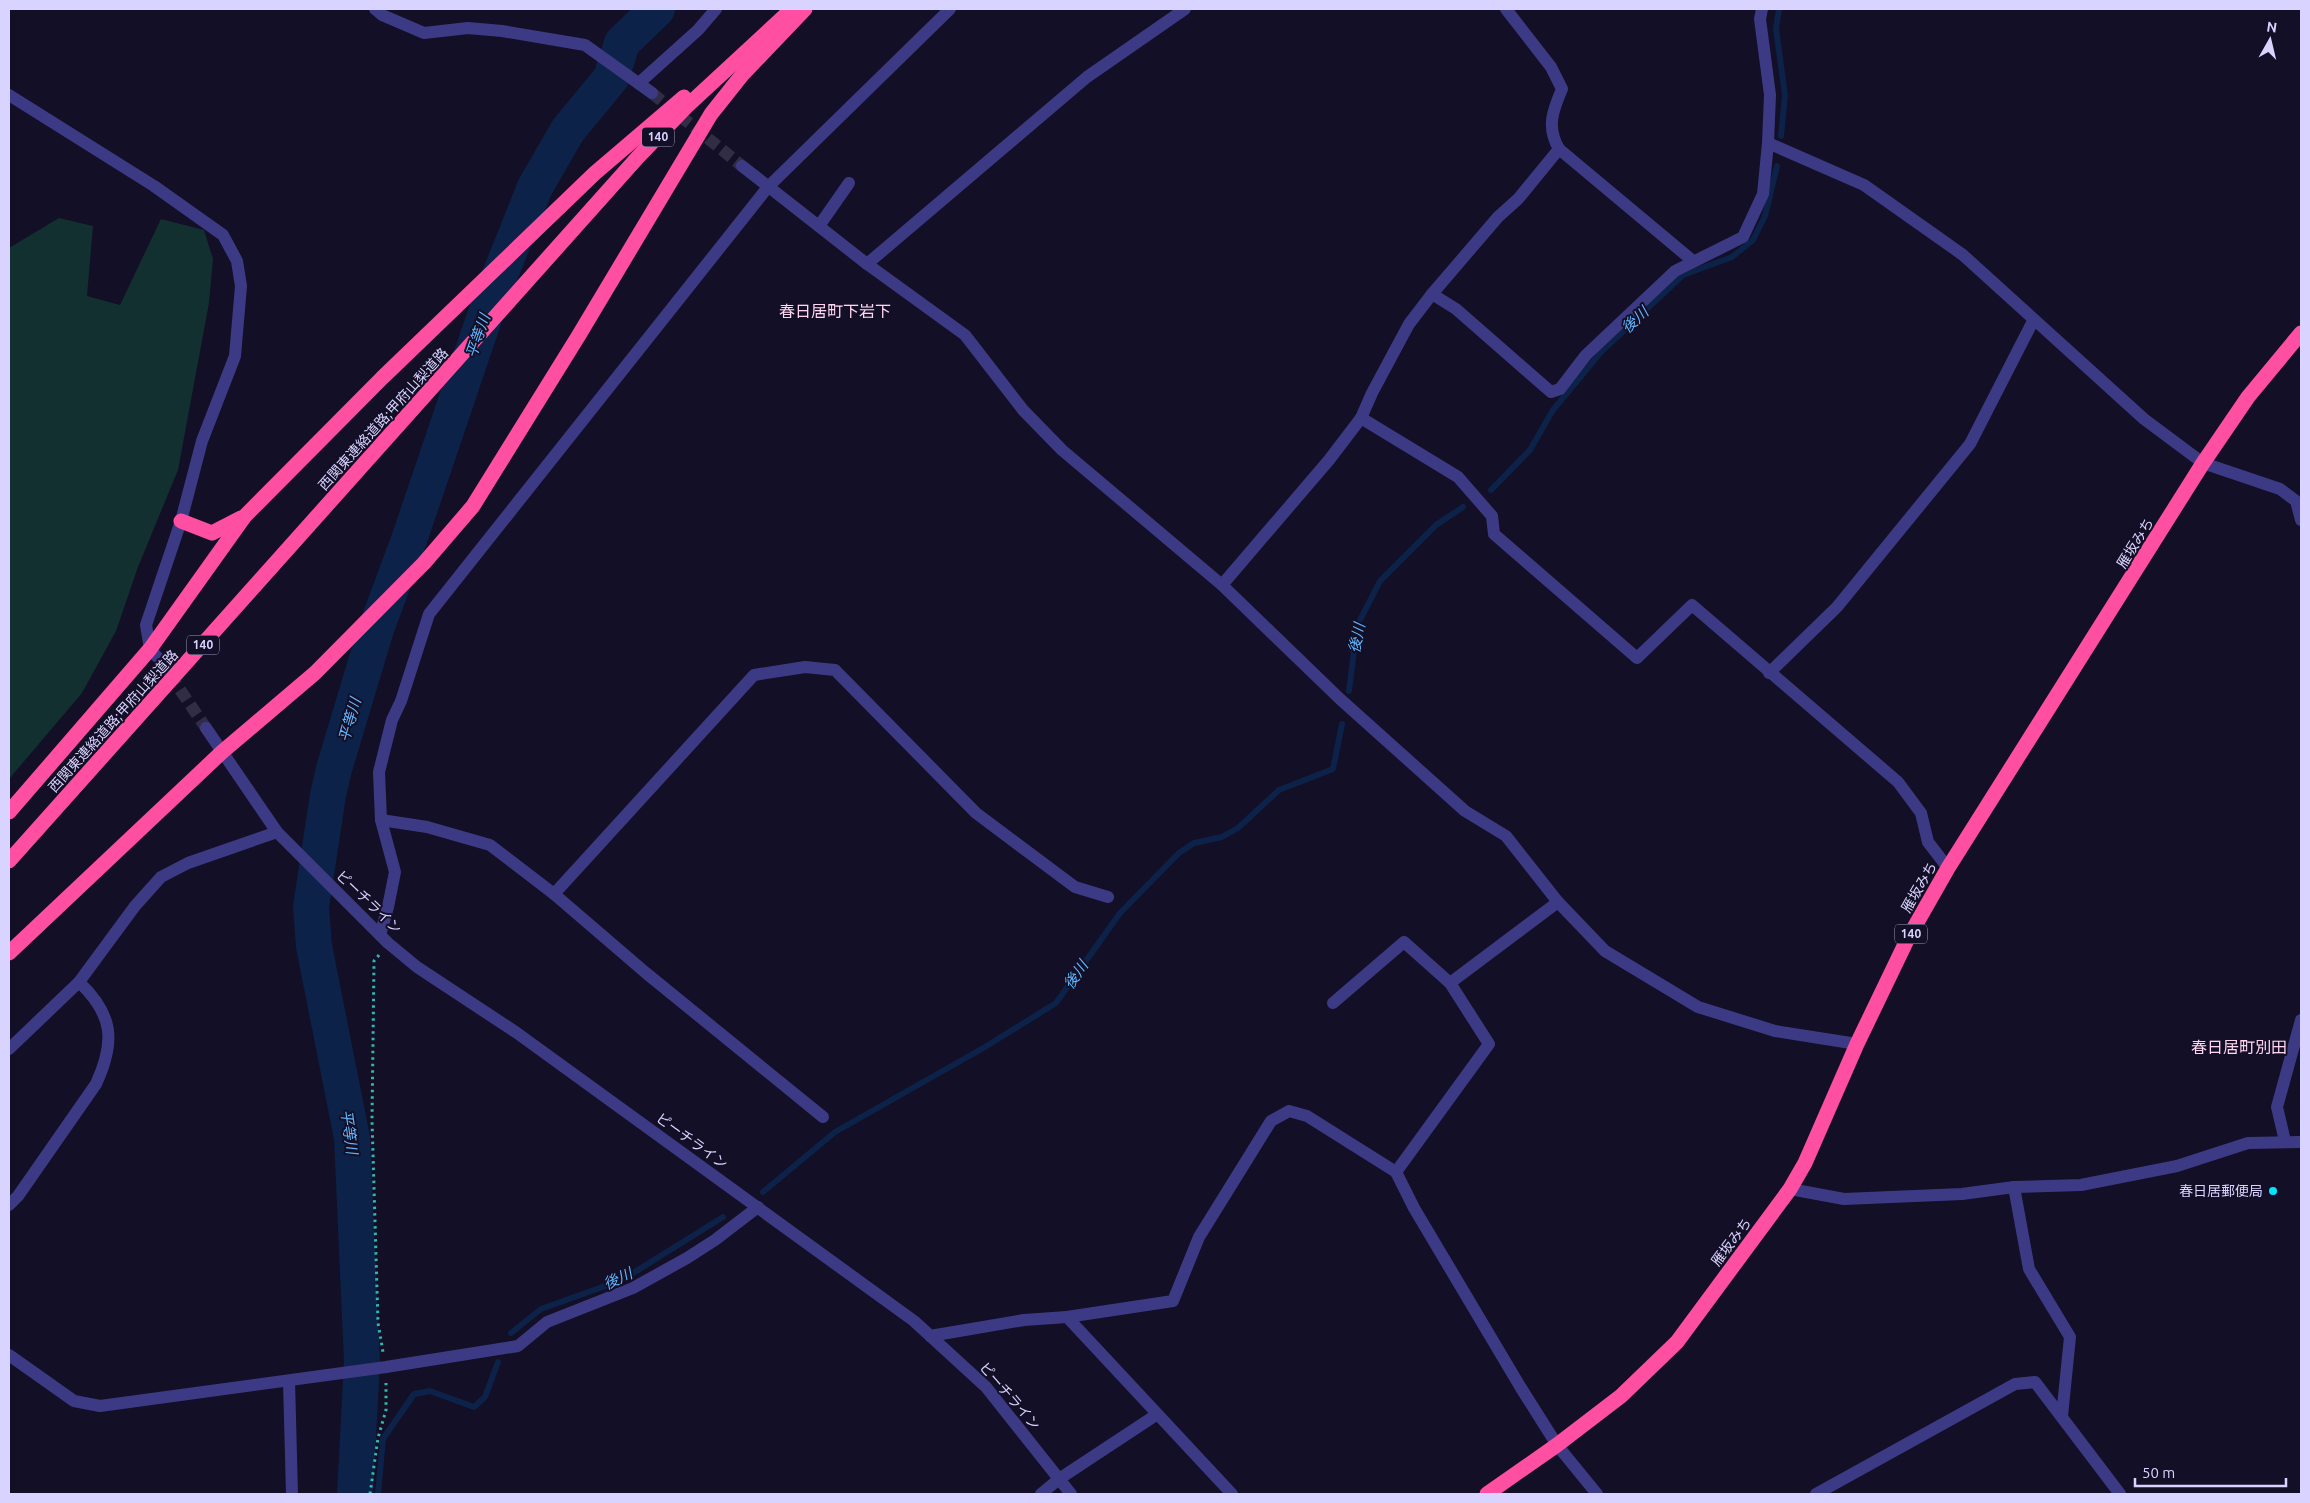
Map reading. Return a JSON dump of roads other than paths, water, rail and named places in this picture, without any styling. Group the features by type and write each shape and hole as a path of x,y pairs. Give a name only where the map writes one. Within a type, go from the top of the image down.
{"highway":[{"name":"西関東連絡道路;甲府山梨道路","path":"9,862 581,220 686,107 792,9"},
{"path":"9,953 222,752 315,673 424,563 473,506 580,334 711,114 742,75 805,9"},
{"path":"9,812 93,717 155,655 245,516 382,378 595,173 685,96 738,57"},
{"name":"雁坂みち","path":"1486,1494 1557,1445 1621,1396 1676,1342 1790,1189 1805,1164 1907,940 1948,868 2203,463 2248,397 2301,333"},
{"path":"181,521 212,533 245,516"}],"street":[{"path":"375,9 382,15 424,33 476,29 502,31 585,45 652,92"},
{"path":"638,83 698,30 716,9"},
{"path":"384,939 395,872 381,820 379,772 385,743 429,614 768,187 950,9"},
{"path":"867,264 1087,76 1184,9"},
{"path":"1506,9 1551,67 1562,88 1553,112 1552,138 1559,149 1693,261"},
{"path":"1432,294 1456,309 1550,392 1560,390 1586,355 1675,272 1693,261 1743,237 1763,194 1768,142 1770,95 1760,19 1762,9"},
{"path":"9,95 154,186 223,235 237,261 241,286 235,356 202,441 181,521 146,625 155,655"},
{"path":"1768,142 1864,185 1962,255 2033,321 2144,418 2203,463 2280,489 2296,501 2301,520"},
{"path":"1222,585 1329,460 1361,418 1372,392 1409,324 1432,294 1498,217 1518,199 1559,149"},
{"path":"742,166 867,264 965,335 1024,410 1062,450 1222,585 1340,699 1465,811 1506,836 1558,902 1605,951 1698,1007 1775,1031 1858,1044"},
{"path":"819,226 849,183"},
{"path":"1769,673 1838,607 1970,444 2033,321"},
{"path":"1361,418 1458,477 1492,516 1494,534 1637,658 1692,605 1898,782 1921,813 1928,842 1948,868"},
{"path":"554,894 754,675 805,666 835,670 976,813 1074,887 1108,897"},
{"name":"ピーチライン","path":"206,728 277,832 384,939 417,967 517,1033 914,1321 986,1387 1071,1494"},
{"path":"381,820 427,827 490,845 554,894 646,973 823,1117"},
{"path":"9,1049 79,982 135,906 161,877 188,863 277,832"},
{"path":"1450,983 1558,902"},
{"path":"1333,1004 1404,942 1450,983 1489,1044 1396,1172"},
{"path":"9,1205 18,1196 96,1084 104,1067 108,1031 103,1011 95,998 79,982"},
{"path":"2285,1141 2277,1107 2301,1020"},
{"path":"930,1336 1024,1320 1067,1317 1173,1301 1199,1236 1271,1121 1289,1111 1307,1116 1396,1172 1424,1225 1557,1445 1596,1494"},
{"path":"1790,1189 1844,1199 1962,1194 2014,1187 2080,1184 2177,1166 2248,1144 2285,1141 2301,1142"},
{"path":"2014,1187 2029,1269 2070,1336 2062,1416"},
{"path":"9,1355 74,1401 100,1406 310,1378 518,1346 547,1322 633,1288 688,1258 758,1207"},
{"path":"1067,1317 1156,1415 1232,1494"},
{"path":"289,1381 292,1494"},
{"path":"1816,1494 2015,1384 2035,1382 2120,1494"},
{"path":"1041,1494 1060,1479 1156,1415"}],"waterway":[{"name":"平等川","path":"355,1494 362,1362 352,1138 314,946 311,907 328,795 376,629 410,537 492,295 535,187 568,130 611,78 622,43 657,9"},
{"name":"後川","path":"1779,9 1776,29 1785,95 1781,136"},
{"name":"後川","path":"1491,490 1530,450 1553,410 1601,352 1683,275 1732,257 1753,240 1765,216 1777,166"},
{"name":"後川","path":"1349,691 1357,626 1380,581 1436,525 1463,507"},
{"name":"後川","path":"763,1192 835,1132 985,1047 1056,1003 1120,913 1179,853 1194,843 1222,837 1238,828 1279,790 1333,769 1342,724"},
{"name":"後川","path":"511,1333 541,1309 622,1280 723,1217"},
{"name":"後川","path":"378,1494 383,1439 414,1394 430,1391 474,1407 485,1397 498,1362"}],"tunnel":[{"path":"652,93 742,166"},
{"path":"160,660 206,728"}],"place":[{"name":"春日居郵便局","path":"2273,1191"}],"district":[{"name":"春日居町下岩下","path":"835,311"},
{"name":"春日居町別田","path":"2239,1047"}]}
